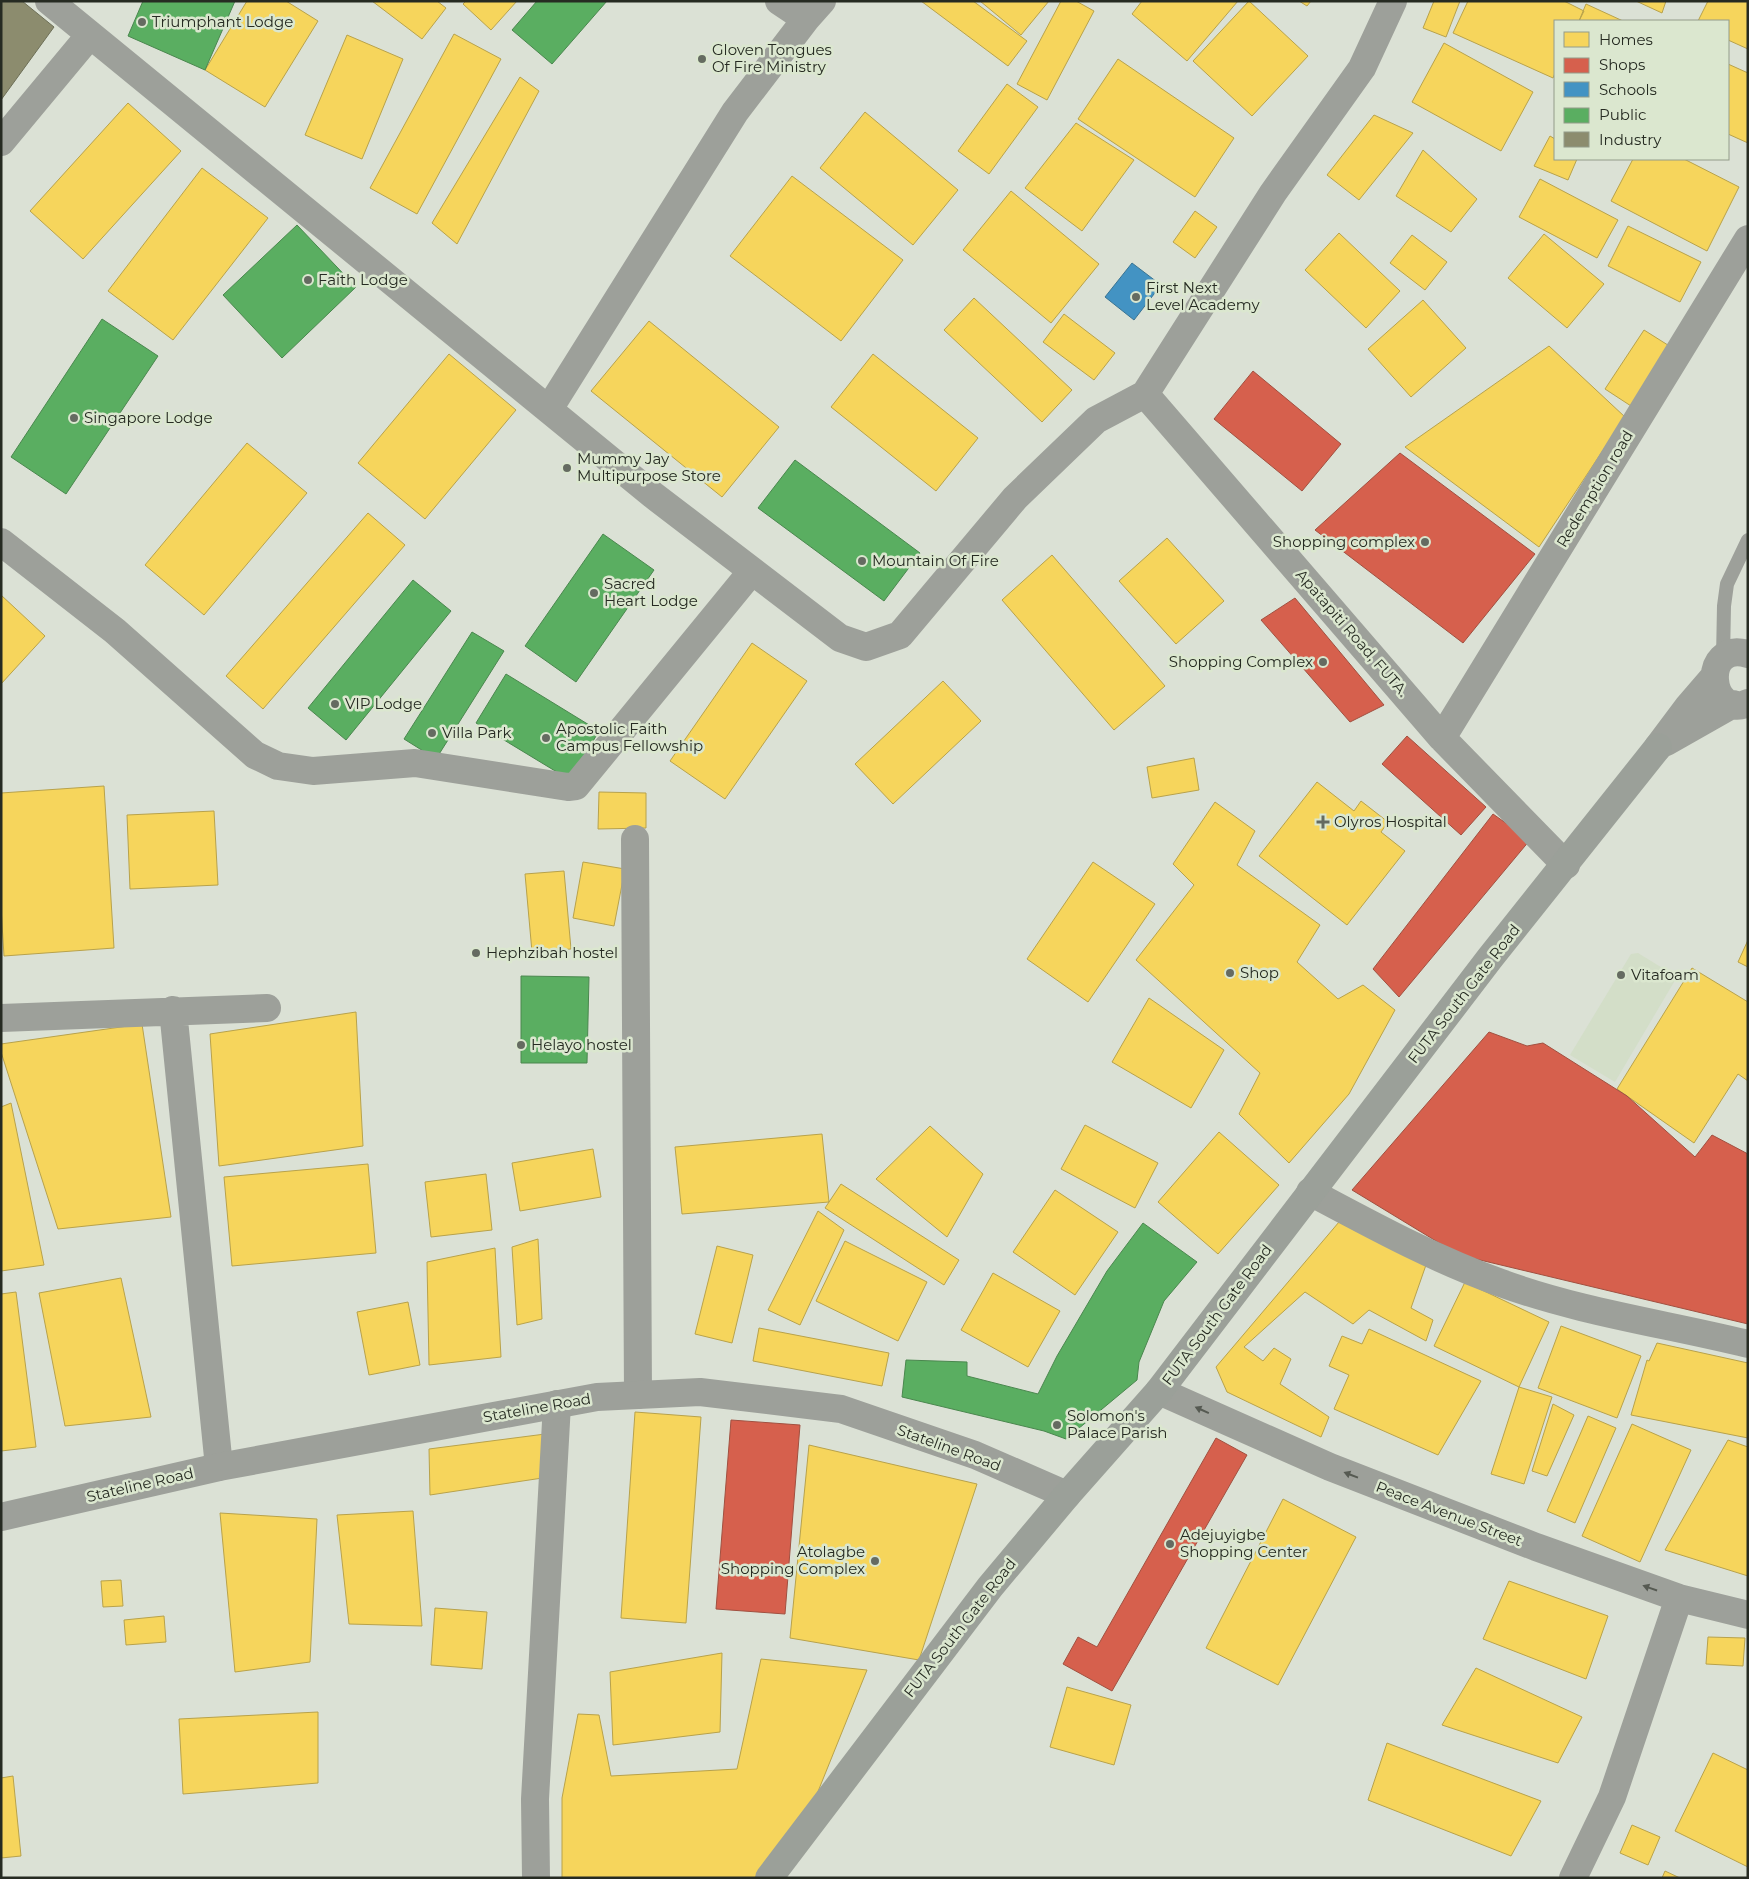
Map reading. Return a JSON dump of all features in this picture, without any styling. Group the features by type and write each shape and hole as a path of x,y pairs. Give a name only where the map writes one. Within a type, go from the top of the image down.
{"main road":[{"name":"FUTA South Gate Road","path":"769,1878 990,1587 1067,1495 1159,1392 1490,958 1566,865 1658,747"}],"street":[{"path":"49,1 371,267 653,495 840,638 866,647 900,635 1015,498 1096,420 1146,394 1273,192 1362,68 1393,1"},
{"path":"549,409 735,112 814,10 779,1"},
{"path":"1,142 90,35"},
{"name":"Redemption road","path":"1442,738 1748,239"},
{"name":"Apatapiti Road, FUTA.","path":"1146,394 1442,738 1566,865"},
{"path":"1,542 115,630 255,755 278,766 313,771 415,763 568,787 576,786 752,571"},
{"path":"1728,663 1716,689 1722,698 1740,704"},
{"path":"1658,747 1688,707 1728,663"},
{"path":"1658,747 1740,704"},
{"path":"635,839 638,1395"},
{"path":"1,1018 173,1010 267,1008"},
{"path":"173,1010 219,1467"},
{"path":"1310,1192 1422,1251 1503,1284 1607,1313 1748,1344"},
{"name":"Stateline Road","path":"1,1517 219,1467 557,1404 597,1397 700,1392 841,1409 975,1456 1067,1495"},
{"name":"Peace Avenue Street","path":"1159,1392 1330,1467 1536,1547 1679,1598 1748,1615"},
{"path":"536,1878 535,1799 557,1404"},
{"path":"1573,1878 1612,1797 1679,1598"}],"lane":[{"path":"1728,663 1724,606 1727,584 1748,540"}],"shaded area":[{"path":"1638,953 1677,977 1615,1082 1570,1055 1631,954"}],"building: Homes":[{"path":"247,1 286,1 318,21 265,107 205,70"},
{"path":"372,1 437,1 446,8 422,39"},
{"path":"466,1 517,1 491,30 463,4"},
{"path":"921,1 973,1 1027,41 1008,66"},
{"path":"980,1 1049,1 1021,35"},
{"path":"1061,1 1076,1 1094,11 1047,100 1017,84"},
{"path":"1142,1 1238,1 1187,61 1132,14"},
{"path":"1249,1 1308,56 1252,116 1193,61"},
{"path":"1299,1 1311,1 1307,6"},
{"path":"1434,1 1460,1 1446,37 1423,28"},
{"path":"1468,1 1564,1 1584,11 1580,20 1554,20 1553,78 1453,33"},
{"path":"1636,1 1666,1 1662,13"},
{"path":"1708,1 1748,1 1748,49 1729,40 1729,20 1698,20"},
{"path":"1586,4 1621,20 1579,20"},
{"path":"454,34 501,59 417,214 370,188"},
{"path":"347,35 403,59 362,159 305,135"},
{"path":"1444,43 1533,92 1501,151 1412,102"},
{"path":"1118,59 1234,138 1195,197 1078,119"},
{"path":"1729,64 1748,73 1748,143 1729,134"},
{"path":"520,77 539,91 457,244 432,223"},
{"path":"1007,84 1038,107 989,174 958,151"},
{"path":"128,103 181,151 83,259 30,211"},
{"path":"865,112 958,190 913,245 820,168"},
{"path":"1374,115 1413,133 1359,200 1327,175"},
{"path":"1076,123 1134,160 1082,231 1025,188"},
{"path":"1550,136 1554,138 1554,160 1577,160 1568,180 1534,166"},
{"path":"1423,150 1477,199 1451,232 1396,196"},
{"path":"1632,160 1686,160 1739,187 1707,251 1611,201"},
{"path":"202,168 268,218 173,340 108,291"},
{"path":"792,176 903,260 841,341 730,256"},
{"path":"1540,179 1618,220 1597,258 1519,217"},
{"path":"1011,191 1099,264 1051,323 963,250"},
{"path":"1195,211 1217,227 1195,258 1173,242"},
{"path":"1628,226 1701,262 1680,302 1608,266"},
{"path":"1339,233 1400,291 1366,328 1305,270"},
{"path":"1544,234 1604,284 1567,328 1508,278"},
{"path":"1412,235 1447,262 1425,290 1390,263"},
{"path":"974,298 1072,390 1042,422 944,330"},
{"path":"1423,300 1466,348 1411,397 1368,349"},
{"path":"1064,314 1115,353 1094,380 1043,342"},
{"path":"649,321 779,427 722,497 591,391"},
{"path":"1644,330 1671,347 1631,406 1605,389"},
{"path":"1549,346 1625,417 1539,547 1405,447"},
{"path":"449,354 516,410 425,519 358,463"},
{"path":"873,354 978,438 936,491 831,407"},
{"path":"247,443 307,493 204,615 145,565"},
{"path":"368,513 405,545 263,709 226,676"},
{"path":"1167,538 1224,601 1176,644 1119,581"},
{"path":"1052,555 1165,686 1114,730 1002,600"},
{"path":"1,595 45,636 1,684"},
{"path":"752,643 807,681 725,799 670,761"},
{"path":"943,681 981,721 893,804 855,764"},
{"path":"1194,758 1199,790 1152,798 1147,767"},
{"path":"1317,782 1354,811 1361,801 1388,822 1381,832 1405,851 1347,925 1259,856"},
{"path":"104,786 114,948 4,956 1,907 1,793"},
{"path":"599,792 646,793 646,828 598,829"},
{"name":"Shop","path":"1215,802 1255,831 1237,865 1320,925 1297,962 1338,999 1363,985 1395,1010 1349,1094 1289,1163 1239,1114 1260,1073 1136,960 1194,885 1173,864"},
{"path":"214,811 218,885 130,889 127,815"},
{"path":"583,862 625,869 614,926 573,918"},
{"path":"1093,862 1155,904 1088,1002 1027,959"},
{"path":"564,871 571,949 532,952 525,874"},
{"path":"1748,940 1748,967 1738,962"},
{"path":"1692,968 1748,1002 1748,1081 1738,1074 1694,1143 1617,1089"},
{"path":"1149,998 1224,1050 1191,1108 1112,1062"},
{"path":"356,1012 363,1146 219,1166 210,1034"},
{"path":"142,1024 171,1217 58,1229 1,1052 1,1044"},
{"path":"11,1103 44,1265 1,1271 1,1107"},
{"path":"1085,1125 1158,1163 1135,1208 1061,1169"},
{"path":"930,1126 983,1174 947,1237 876,1179"},
{"path":"1219,1132 1279,1185 1218,1254 1158,1202"},
{"path":"822,1134 829,1202 682,1214 675,1147"},
{"path":"593,1149 601,1197 520,1211 512,1163"},
{"path":"368,1164 376,1253 232,1266 224,1177"},
{"path":"486,1174 492,1230 431,1237 425,1182"},
{"path":"841,1184 959,1260 944,1285 825,1208"},
{"path":"1055,1190 1118,1232 1075,1295 1013,1252"},
{"path":"818,1211 844,1230 800,1325 768,1310"},
{"path":"1339,1222 1426,1265 1411,1308 1433,1320 1426,1341 1369,1310 1353,1324 1305,1292 1244,1347 1263,1361 1274,1348 1291,1359 1280,1384 1329,1417 1321,1437 1227,1392 1216,1367"},
{"path":"538,1239 542,1319 517,1325 512,1247"},
{"path":"845,1241 927,1282 898,1341 816,1301"},
{"path":"717,1246 753,1255 732,1343 695,1334"},
{"path":"495,1248 501,1357 429,1365 427,1262"},
{"path":"993,1273 1060,1311 1028,1367 961,1330"},
{"path":"121,1278 151,1417 65,1426 39,1293"},
{"path":"1465,1282 1549,1322 1519,1387 1434,1346"},
{"path":"16,1292 36,1447 1,1451 1,1294"},
{"path":"408,1302 420,1365 369,1375 357,1312"},
{"path":"1561,1326 1641,1356 1617,1418 1538,1388"},
{"path":"759,1328 889,1353 882,1386 753,1361"},
{"path":"1369,1329 1481,1381 1438,1455 1334,1409 1349,1375 1329,1366 1342,1336 1362,1344"},
{"path":"1657,1343 1748,1363 1748,1438 1631,1415 1647,1360 1649,1361"},
{"path":"1519,1387 1552,1397 1524,1484 1491,1474"},
{"path":"1553,1404 1574,1415 1547,1476 1532,1471"},
{"path":"635,1412 701,1417 686,1623 621,1618"},
{"path":"1588,1416 1616,1428 1575,1523 1547,1511"},
{"path":"1632,1424 1691,1450 1640,1562 1582,1536"},
{"path":"553,1433 549,1477 430,1495 429,1449"},
{"path":"1728,1440 1748,1447 1748,1576 1665,1550"},
{"name":"Atolagbe Shopping Complex","path":"809,1445 977,1484 919,1660 790,1638"},
{"path":"1283,1499 1356,1537 1278,1685 1206,1648"},
{"path":"413,1511 422,1626 349,1624 337,1515"},
{"path":"220,1513 317,1519 310,1662 235,1672"},
{"path":"121,1580 123,1606 103,1607 101,1581"},
{"path":"1509,1581 1608,1616 1586,1679 1483,1639"},
{"path":"435,1608 487,1612 482,1669 431,1665"},
{"path":"164,1616 166,1642 126,1645 124,1620"},
{"path":"1708,1637 1745,1638 1743,1666 1706,1664"},
{"path":"722,1653 720,1732 613,1745 610,1672"},
{"path":"761,1659 867,1670 817,1794 755,1878 562,1878 562,1798 578,1714 599,1715 611,1776 737,1769"},
{"path":"1476,1668 1582,1717 1558,1763 1442,1725"},
{"path":"1067,1687 1131,1705 1114,1765 1050,1747"},
{"path":"318,1712 318,1783 183,1794 179,1719"},
{"path":"1387,1743 1541,1801 1511,1856 1368,1800"},
{"path":"1713,1753 1748,1770 1748,1867 1675,1831"},
{"path":"13,1776 21,1856 1,1858 1,1778"},
{"path":"1632,1825 1660,1837 1648,1865 1620,1853"},
{"path":"1665,1871 1680,1878 1662,1878"}],"building: Shops":[{"path":"1253,371 1341,444 1302,491 1214,419"},
{"name":"Shopping complex","path":"1400,453 1535,554 1463,643 1315,530"},
{"name":"Shopping Complex","path":"1295,598 1384,705 1350,722 1261,620"},
{"path":"1407,736 1486,807 1461,835 1382,764"},
{"path":"1493,814 1530,840 1399,997 1373,969"},
{"path":"1489,1032 1527,1046 1543,1043 1627,1096 1695,1157 1712,1135 1748,1154 1748,1324 1459,1255 1352,1190"},
{"path":"731,1420 800,1425 785,1614 716,1609"},
{"path":"1216,1438 1247,1455 1112,1691 1063,1664 1078,1637 1097,1647"}],"building: Schools":[{"path":"1132,263 1161,285 1134,320 1105,297"}],"building: Public":[{"path":"143,1 235,1 205,70 128,36"},
{"path":"537,1 607,1 552,64 512,30"},
{"path":"297,225 356,287 282,358 223,295"},
{"path":"102,319 158,356 66,494 11,457"},
{"path":"795,460 920,553 884,601 758,508"},
{"path":"603,534 654,570 576,682 525,646"},
{"path":"413,580 451,611 346,740 308,708"},
{"path":"472,632 504,651 436,759 404,739"},
{"path":"506,674 599,731 570,780 476,723"},
{"path":"521,976 589,977 587,1063 521,1063"},
{"path":"1143,1223 1197,1262 1164,1301 1139,1362 1137,1380 1066,1439 1044,1431 902,1397 906,1360 967,1362 967,1376 1038,1394 1057,1356 1107,1271"}],"building: Industry":[{"path":"1,1 22,1 54,27 1,100"}],"place":[{"name":"Triumphant Lodge","path":"142,22"},
{"name":"Gloven Tongues Of Fire Ministry","path":"702,59"},
{"name":"Faith Lodge","path":"308,280"},
{"name":"First Next Level Academy","path":"1136,297"},
{"name":"Singapore Lodge","path":"74,418"},
{"name":"Mummy Jay Multipurpose Store","path":"567,468"},
{"name":"Shopping complex","path":"1425,542"},
{"name":"Mountain Of Fire","path":"862,561"},
{"name":"Sacred Heart Lodge","path":"594,593"},
{"name":"Shopping Complex","path":"1323,662"},
{"name":"VIP Lodge","path":"335,704"},
{"name":"Villa Park","path":"432,733"},
{"name":"Apostolic Faith Campus Fellowship","path":"546,738"},
{"name":"Olyros Hospital","path":"1323,822"},
{"name":"Hephzibah hostel","path":"476,953"},
{"name":"Shop","path":"1230,973"},
{"name":"Vitafoam","path":"1621,975"},
{"name":"Helayo hostel","path":"521,1045"},
{"name":"Solomon's Palace Parish","path":"1057,1425"},
{"name":"Adejuyigbe Shopping Center","path":"1170,1544"},
{"name":"Atolagbe Shopping Complex","path":"875,1561"}]}
